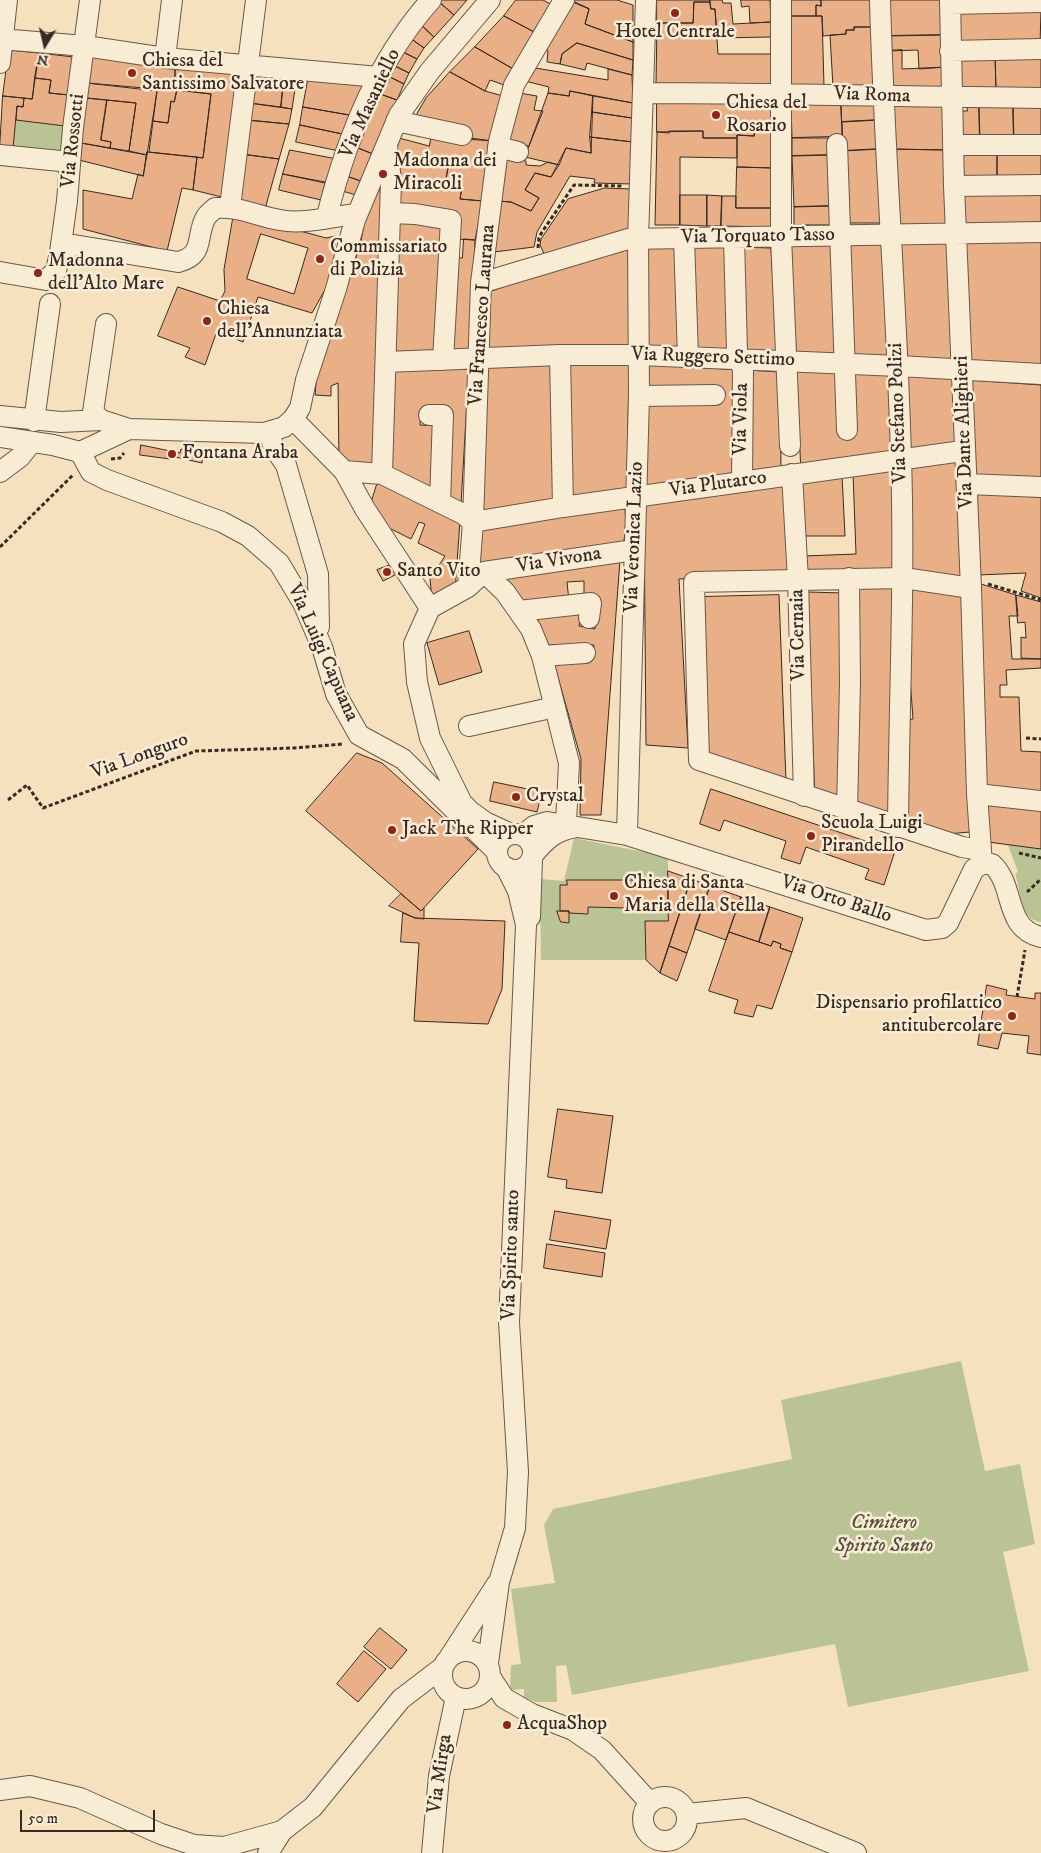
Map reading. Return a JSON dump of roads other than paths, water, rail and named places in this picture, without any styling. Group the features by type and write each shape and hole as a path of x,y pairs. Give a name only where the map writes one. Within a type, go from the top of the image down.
{"street":[{"path":"0,63 7,0"},
{"name":"Via Rossotti","path":"0,272 46,280 56,271 60,252 90,0"},
{"path":"165,58 172,0"},
{"path":"230,207 256,0"},
{"name":"Via Masaniello","path":"328,216 337,178 379,77 412,21 430,0"},
{"path":"0,416 34,421 101,420 129,429 270,432 284,427 293,419 300,408 306,380 336,289 357,214 396,121 430,71 490,0"},
{"name":"Via Francesco Laurana","path":"468,587 474,522 477,359 481,283 498,147 502,124 514,85 564,0"},
{"name":"Via Veronica Lazio","path":"627,834 639,396 638,239 646,0"},
{"path":"781,0 782,237 790,446"},
{"name":"Via Stefano Polizi","path":"880,0 882,97 898,366 904,578 899,699 898,827"},
{"path":"950,2 1041,2"},
{"name":"Via Dante Alighieri","path":"950,2 954,186 971,583 977,794 982,857"},
{"path":"2,39 85,46 165,58 379,77"},
{"path":"950,51 1041,49"},
{"name":"Via Roma","path":"644,93 782,93 882,97 1041,98"},
{"path":"396,121 462,135"},
{"path":"382,474 392,181 387,144"},
{"path":"837,144 847,430"},
{"path":"954,145 1041,145"},
{"path":"498,147 518,152"},
{"path":"0,155 70,162"},
{"path":"954,186 1041,185"},
{"path":"60,252 74,245 178,262 188,259 198,249 206,217 215,208 230,207 281,220 316,220 328,216 357,214"},
{"path":"390,213 415,214 451,220 443,360"},
{"name":"Via Torquato Tasso","path":"481,283 628,240 638,239 1041,232"},
{"path":"684,238 688,357"},
{"name":"Via Viola","path":"734,238 738,359 743,370 742,482"},
{"path":"34,421 50,304"},
{"path":"101,420 93,412 106,324"},
{"path":"560,354 563,506"},
{"name":"Via Ruggero Settimo","path":"386,362 560,354 639,355 1041,374"},
{"path":"639,396 715,396"},
{"path":"429,415 443,415 440,502"},
{"path":"293,419 344,471 365,509 430,608"},
{"path":"0,437 53,445 83,457 129,429"},
{"path":"270,432 273,446 286,465 318,574 319,632 322,647"},
{"path":"0,472 20,457 31,442"},
{"name":"Via Plutarco","path":"474,522 563,506 955,452"},
{"name":"Via Luigi Capuana","path":"83,457 91,472 107,480 222,522 248,536 279,563 303,603 322,647 336,694 359,735 403,760 502,860 518,891 526,925"},
{"path":"344,471 382,474 440,502 474,522"},
{"name":"Via Cernaia","path":"792,474 798,580 804,796"},
{"path":"967,484 1041,487"},
{"name":"Via Vivona","path":"484,572 634,550"},
{"path":"517,835 501,841 502,860 512,870 523,868 533,857 552,835 573,825 569,763 542,656 531,629 505,592 484,572 468,587 430,608 414,644 417,682 430,738 462,803 485,822 517,835 531,843 533,857 532,912 526,925"},
{"path":"847,810 850,683 849,578"},
{"path":"971,583 904,578 694,582 699,760 962,847 982,857 998,870 1006,882 1011,909 1016,920 1035,935"},
{"path":"519,611 580,603"},
{"path":"542,656 585,653"},
{"path":"469,726 556,707"},
{"path":"977,794 1041,801"},
{"name":"Via Orto Ballo","path":"517,835 540,823 573,825 627,834 926,930 934,930 948,923 969,877 982,857"},
{"name":"Via Spirito santo","path":"489,1670 499,1582 514,1528 518,1472 509,1322 526,925"},
{"name":"Via Spirito santo","path":"446,1662 499,1582"},
{"path":"0,1790 30,1786 80,1798 161,1834 194,1845 224,1847 282,1830 312,1807 401,1699 446,1662 462,1651 470,1651 477,1653 489,1670 504,1698 532,1714 573,1730 602,1750 650,1803"},
{"path":"446,1662 444,1684 459,1696 498,1708 532,1714"},
{"path":"401,1699 459,1696 484,1691 489,1670"},
{"name":"Via Mirga","path":"432,1853 439,1776 459,1696"},
{"path":"656,1798 672,1798 679,1801 687,1814 685,1829 674,1839 669,1847 652,1837 644,1824 645,1809 656,1798"},
{"path":"687,1814 746,1808 856,1853"},
{"path":"268,1853 282,1830"}],"place":[{"name":"Hotel Centrale","path":"675,13"},
{"name":"Chiesa del Santissimo Salvatore","path":"132,73"},
{"name":"Chiesa del Rosario","path":"716,115"},
{"name":"Madonna dei Miracoli","path":"383,174"},
{"name":"Commissariato di Polizia","path":"320,259"},
{"name":"Madonna dell'Alto Mare","path":"38,273"},
{"name":"Chiesa dell'Annunziata","path":"207,321"},
{"name":"Fontana Araba","path":"172,454"},
{"name":"Santo Vito","path":"387,572"},
{"name":"Crystal","path":"516,797"},
{"name":"Jack The Ripper","path":"392,830"},
{"name":"Scuola Luigi Pirandello","path":"811,836"},
{"name":"Chiesa di Santa Maria della Stella","path":"614,896"},
{"name":"Dispensario profilattico antitubercolare","path":"1012,1016"},
{"name":"AcquaShop","path":"507,1725"}],"park label":[{"name":"Cimitero Spirito Santo","path":"884,1536"}]}
